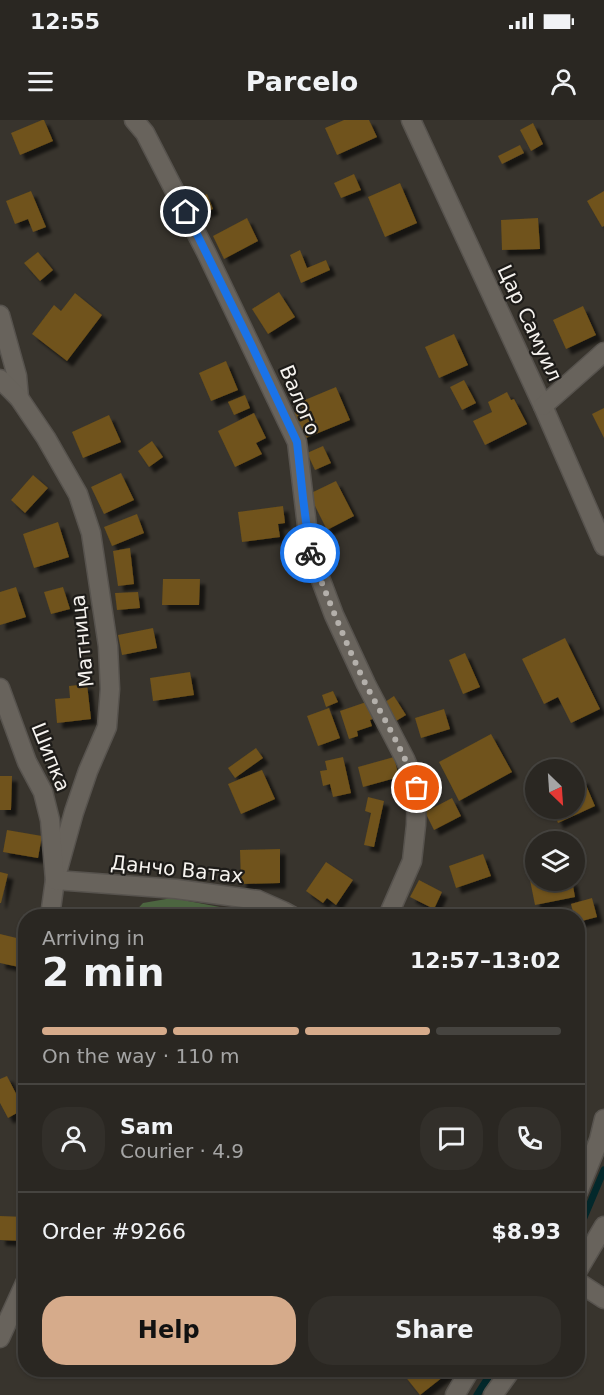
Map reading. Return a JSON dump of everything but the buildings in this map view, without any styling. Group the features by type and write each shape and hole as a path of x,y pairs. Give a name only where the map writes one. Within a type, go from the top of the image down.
{"street":[{"name":"Валого","path":"134,120 145,133 191,222 297,442 310,551 334,615 417,788 412,861 391,909"},
{"name":"Цар Самуил","path":"411,120 543,406 604,546"},
{"path":"0,315 16,376 19,398"},
{"path":"543,406 604,352"},
{"name":"Матница","path":"0,379 19,398 46,438 78,494 91,533 108,646 110,689 107,728 84,781 74,812 54,880 51,909"},
{"name":"Шипка","path":"0,688 27,762 43,792 50,820 54,880"},
{"name":"Данчо Ватах","path":"54,880 176,889 258,900 278,909"},
{"path":"585,1175 599,1140 604,1119"},
{"path":"585,1258 604,1226"},
{"path":"585,1287 604,1299"},
{"path":"0,1338 18,1299"},
{"path":"454,1395 466,1377"},
{"path":"493,1395 506,1377"}],"green space":[{"path":"172,898 230,909 137,909 143,903"}],"waterway":[{"path":"585,1215 604,1170"},
{"path":"477,1395 489,1377"}],"way so far":[{"path":"310,553 334,615 417,788"}],"route":[{"path":"186,212 297,442 310,553"}]}
